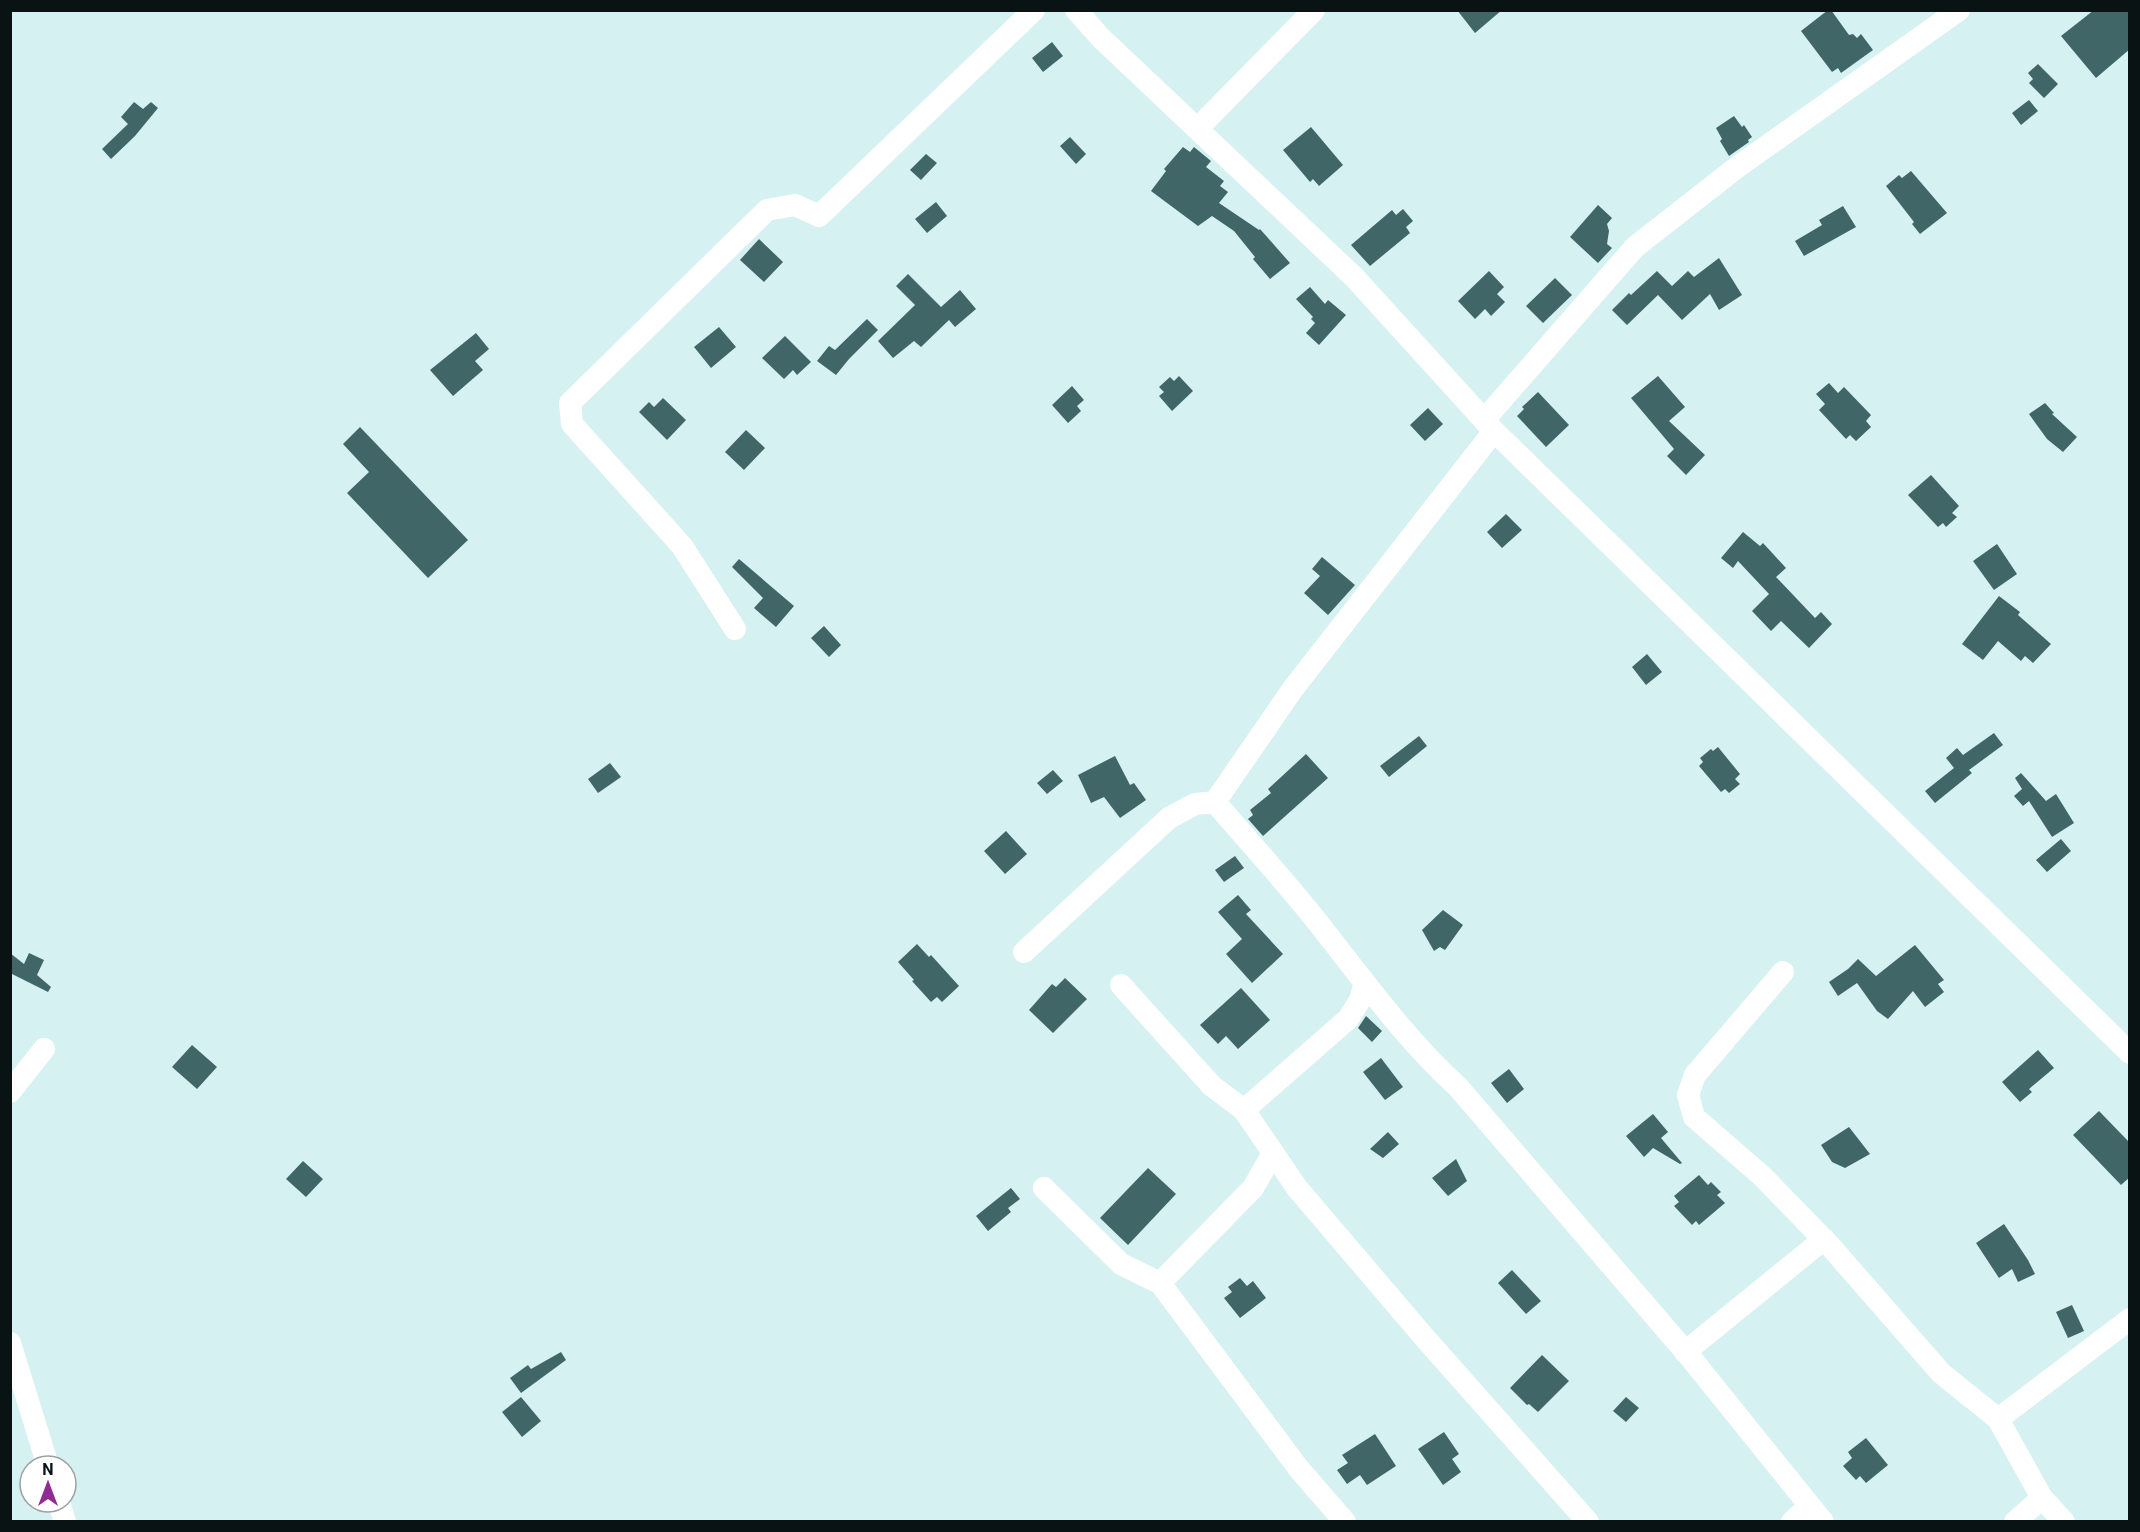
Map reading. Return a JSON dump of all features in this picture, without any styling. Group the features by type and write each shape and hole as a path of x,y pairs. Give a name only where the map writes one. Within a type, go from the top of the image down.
{"street":[{"path":"735,629 682,546 572,424 570,403 767,210 795,205 819,216 1034,10"},
{"path":"1076,10 1101,38 1354,277 1489,425 2130,1053"},
{"path":"1197,129 1314,10"},
{"path":"1024,952 1169,818 1195,804 1215,802 1292,690 1489,425 1635,247 1736,168 1959,10"},
{"path":"1215,802 1318,923 1404,1033 1458,1088 1685,1352 1816,1514 1792,1521"},
{"path":"1784,972 1695,1075 1688,1095 1694,1118 1762,1176 1824,1239 1941,1373 1998,1419 2042,1498 2064,1521"},
{"path":"1244,1110 1348,1019 1360,1000 1365,983"},
{"path":"1121,985 1212,1086 1244,1110 1297,1188 1424,1337 1588,1521"},
{"path":"10,1092 44,1049"},
{"path":"1160,1282 1253,1188 1273,1153"},
{"path":"1044,1188 1121,1264 1160,1282 1299,1469 1345,1521"},
{"path":"1685,1352 1824,1239"},
{"path":"1998,1419 2130,1319"},
{"path":"10,1343 44,1454"},
{"path":"2014,1521 2042,1498"}],"building":[{"path":"1457,10 1502,10 1475,33"},
{"path":"1831,10 1849,35 1853,34 1857,38 1861,34 1873,50 1841,73 1838,68 1832,72 1801,31"},
{"path":"2094,10 2130,10 2130,49 2096,78 2061,36"},
{"path":"1052,42 1063,56 1043,72 1032,58"},
{"path":"2038,64 2058,84 2044,98 2029,83 2033,79 2028,73"},
{"path":"2029,100 2038,111 2021,125 2012,113"},
{"path":"134,102 143,109 151,102 158,108 135,136 111,159 102,149 128,124 121,117"},
{"path":"1734,116 1752,137 1748,140 1749,142 1729,156 1720,141 1722,139 1716,128"},
{"path":"1311,127 1343,165 1319,186 1313,179 1310,182 1283,150"},
{"path":"1070,137 1086,154 1076,164 1060,146"},
{"path":"1183,147 1190,152 1194,147 1211,161 1206,167 1224,181 1220,186 1228,192 1219,203 1260,229 1290,263 1270,279 1234,231 1212,216 1198,226 1151,191 1166,171 1164,169"},
{"path":"926,154 937,163 921,180 910,170"},
{"path":"1911,171 1947,213 1920,234 1912,224 1914,222 1886,186 1899,175 1902,178"},
{"path":"936,202 947,216 927,233 915,219"},
{"path":"1598,205 1612,218 1607,224 1609,231 1607,244 1612,248 1598,263 1570,237"},
{"path":"1843,206 1856,227 1804,256 1795,241 1822,225 1819,220"},
{"path":"1403,209 1413,221 1406,227 1410,233 1370,266 1351,245 1392,210 1396,215"},
{"path":"759,239 783,262 764,282 740,260"},
{"path":"1719,258 1742,295 1719,310 1710,294 1682,320 1658,295 1627,325 1612,310 1657,271 1672,286 1688,271 1694,277"},
{"path":"1489,271 1504,287 1497,294 1505,302 1491,316 1485,309 1475,319 1458,301"},
{"path":"908,274 941,307 960,290 976,309 955,327 949,320 921,347 914,341 893,358 878,341 915,305 896,286"},
{"path":"1555,278 1572,295 1543,323 1526,306"},
{"path":"1310,287 1325,304 1328,300 1346,315 1319,345 1306,333 1315,323 1311,319 1313,317 1296,299"},
{"path":"867,319 878,330 836,375 817,361 829,346 835,350"},
{"path":"719,327 736,347 711,368 694,347"},
{"path":"476,333 489,349 475,361 483,370 453,396 430,370"},
{"path":"785,336 811,362 797,375 793,370 784,379 762,358"},
{"path":"1179,376 1193,391 1172,411 1159,396 1164,392 1159,387 1170,377 1174,381"},
{"path":"1658,376 1685,407 1669,421 1705,455 1686,475 1667,456 1674,449 1631,398"},
{"path":"1829,383 1838,393 1844,387 1871,415 1866,421 1871,427 1856,441 1850,435 1846,439 1819,410 1825,404 1816,394"},
{"path":"1072,386 1084,400 1077,406 1081,411 1068,423 1052,405"},
{"path":"1538,392 1569,425 1546,447 1517,416 1524,409 1522,407"},
{"path":"663,398 686,420 667,440 639,412 649,402 654,407"},
{"path":"2045,403 2054,413 2052,414 2077,437 2063,452 2047,439 2029,414"},
{"path":"1428,408 1443,424 1425,441 1410,425"},
{"path":"360,427 468,540 428,578 347,493 369,472 343,444"},
{"path":"746,430 765,448 744,470 725,452"},
{"path":"1931,475 1959,506 1952,513 1957,517 1946,527 1943,523 1938,527 1908,495"},
{"path":"1506,514 1522,530 1502,548 1487,532"},
{"path":"1743,532 1760,546 1763,543 1786,568 1776,577 1815,618 1821,612 1832,624 1809,648 1781,621 1771,631 1752,611 1769,594 1738,561 1733,568 1721,558"},
{"path":"1997,544 2017,574 1994,590 1973,561"},
{"path":"1322,557 1355,585 1328,615 1304,593 1320,576 1312,569"},
{"path":"739,559 794,606 776,627 754,608 763,598 732,567"},
{"path":"1999,596 2020,612 2018,615 2051,644 2033,663 2025,656 2021,661 1998,641 1983,660 1962,644"},
{"path":"824,626 841,645 829,657 811,638"},
{"path":"1647,654 1662,672 1646,685 1632,667"},
{"path":"1994,733 2003,745 1969,770 1972,773 1935,803 1925,791 1954,768 1946,758 1957,748 1963,755"},
{"path":"1419,736 1427,746 1389,777 1380,766"},
{"path":"1718,747 1740,774 1735,779 1740,784 1729,793 1725,789 1721,792 1699,766 1703,762 1700,758 1711,749 1713,751"},
{"path":"1306,754 1328,778 1263,836 1248,819 1253,815 1250,810 1271,793 1268,789"},
{"path":"1115,756 1130,785 1134,783 1146,800 1120,818 1104,797 1091,803 1078,775"},
{"path":"610,763 621,777 598,793 588,779"},
{"path":"1053,770 1063,781 1047,794 1037,783"},
{"path":"2021,773 2046,801 2056,794 2074,823 2052,837 2029,801 2023,806 2014,796 2022,789 2015,778"},
{"path":"1006,831 1027,854 1005,874 984,851"},
{"path":"2061,839 2071,851 2047,872 2036,860"},
{"path":"1235,856 1244,868 1224,882 1215,870"},
{"path":"1238,895 1251,910 1246,914 1283,954 1252,983 1226,954 1242,939 1218,912"},
{"path":"1443,910 1463,925 1445,950 1440,947 1434,951 1422,930"},
{"path":"917,944 929,957 931,955 959,986 942,1002 937,997 931,1002 898,962"},
{"path":"1915,945 1944,980 1938,984 1944,992 1925,1007 1913,991 1888,1019 1877,1011 1857,983 1838,996 1829,982 1858,959 1876,976"},
{"path":"10,953 24,964 29,953 44,960 37,975 51,987 48,992 10,973"},
{"path":"1065,978 1087,999 1053,1033 1029,1010 1052,984 1056,987"},
{"path":"1241,988 1270,1020 1238,1049 1226,1036 1218,1044 1200,1025"},
{"path":"1366,1016 1382,1031 1372,1042 1358,1028"},
{"path":"192,1045 217,1067 197,1089 172,1067"},
{"path":"2038,1050 2054,1068 2029,1089 2032,1092 2020,1102 2002,1082"},
{"path":"1381,1058 1403,1087 1385,1100 1363,1072"},
{"path":"1509,1069 1524,1089 1507,1103 1491,1083"},
{"path":"2099,1111 2130,1143 2130,1177 2121,1185 2073,1135"},
{"path":"1653,1114 1668,1132 1661,1138 1682,1163 1680,1164 1653,1148 1644,1157 1626,1136"},
{"path":"1849,1127 1870,1154 1845,1168 1832,1162 1821,1145"},
{"path":"1388,1132 1399,1144 1383,1158 1370,1149"},
{"path":"1456,1159 1467,1181 1448,1196 1432,1178"},
{"path":"303,1161 323,1179 306,1197 286,1179"},
{"path":"1148,1168 1176,1194 1128,1245 1100,1218"},
{"path":"1699,1175 1708,1185 1711,1182 1721,1192 1717,1195 1725,1203 1699,1225 1696,1221 1692,1225 1674,1206 1679,1202 1674,1196"},
{"path":"1011,1188 1020,1199 1008,1208 1011,1212 988,1231 976,1216"},
{"path":"2004,1224 2035,1274 2018,1282 2012,1269 1999,1278 1976,1243"},
{"path":"1512,1270 1541,1301 1526,1314 1498,1283"},
{"path":"1240,1278 1247,1286 1253,1281 1266,1298 1240,1318 1224,1298 1232,1292 1228,1287"},
{"path":"2072,1305 2084,1331 2068,1338 2056,1312"},
{"path":"561,1352 566,1360 521,1393 510,1378 528,1365 531,1369"},
{"path":"1542,1355 1569,1381 1538,1412 1529,1404 1527,1405 1510,1388"},
{"path":"521,1397 541,1421 522,1437 502,1412"},
{"path":"1626,1397 1639,1408 1626,1422 1613,1411"},
{"path":"1444,1432 1459,1454 1452,1459 1461,1472 1443,1485 1418,1449"},
{"path":"1375,1434 1396,1466 1367,1485 1360,1475 1347,1484 1337,1470 1348,1463 1342,1455"},
{"path":"1866,1438 1888,1465 1866,1483 1860,1476 1856,1480 1843,1466 1852,1458 1848,1452"}]}
